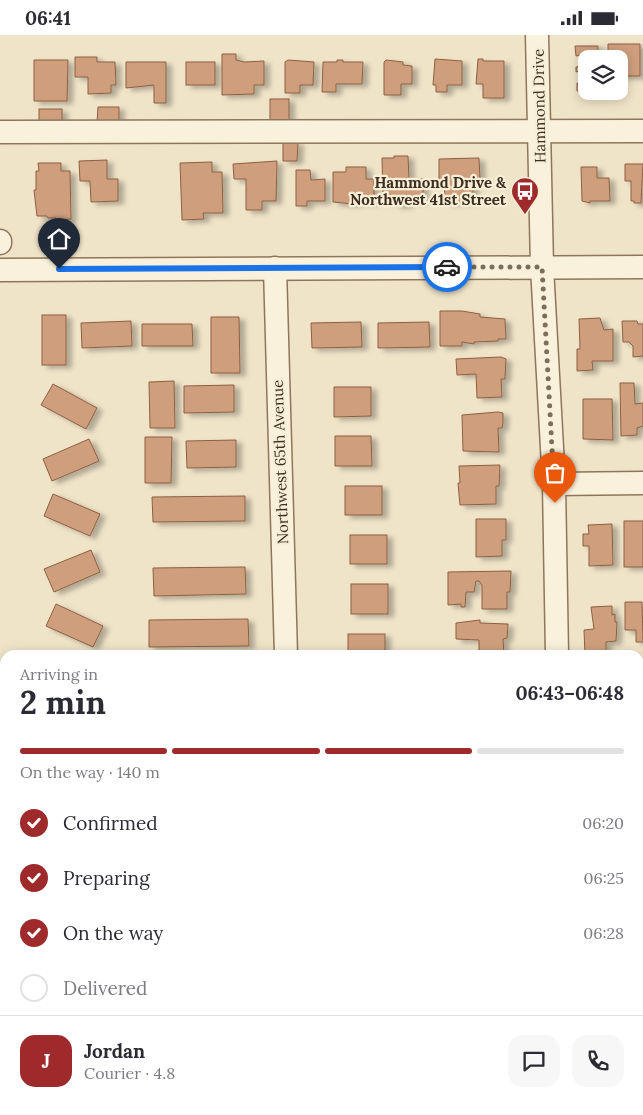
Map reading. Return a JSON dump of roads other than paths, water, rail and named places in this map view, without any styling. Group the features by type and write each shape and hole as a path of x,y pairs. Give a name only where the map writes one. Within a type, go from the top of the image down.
{"street":[{"name":"Hammond Drive","path":"538,35 542,267 554,484 557,650"},
{"path":"0,132 643,131"},
{"path":"0,270 643,267"},
{"name":"Northwest 65th Avenue","path":"275,268 286,650"},
{"path":"554,484 643,483"}],"place":[{"name":"Hammond Drive & Northwest 41st Street","path":"525,215"}]}
